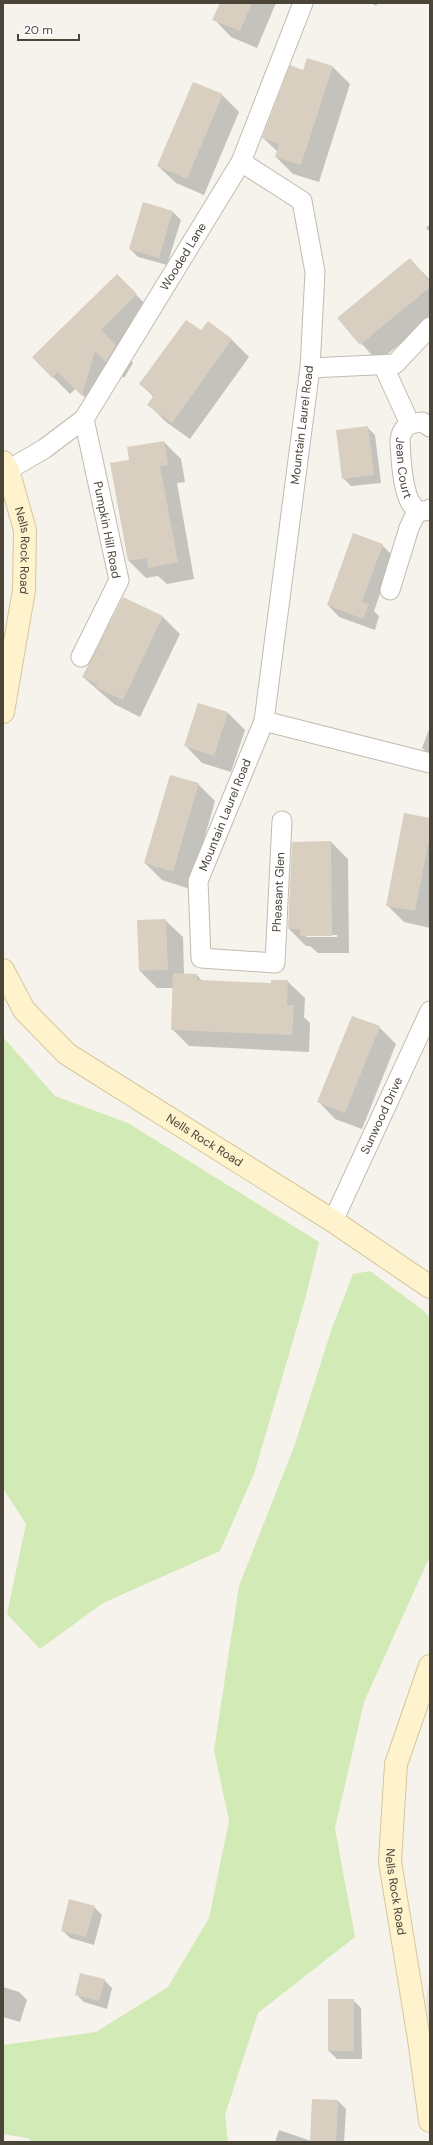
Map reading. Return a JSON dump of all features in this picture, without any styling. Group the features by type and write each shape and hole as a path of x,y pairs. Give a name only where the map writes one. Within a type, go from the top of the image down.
{"main road":[{"name":"Nells Rock Road","path":"3,712 24,590 25,530 6,466"},
{"name":"Nells Rock Road","path":"3,970 24,1010 67,1054 333,1221 430,1286"},
{"name":"Nells Rock Road","path":"430,1666 396,1764 390,1862 419,2039 430,2121"}],"street":[{"name":"Wooded Lane","path":"6,466 44,449 84,419 241,162 303,3"},
{"name":"Mountain Laurel Road","path":"241,162 302,201 315,272 310,368 264,721 198,881 201,958 275,963"},
{"path":"310,368 395,364 430,327"},
{"name":"Jean Court","path":"383,365 410,424"},
{"name":"Pumpkin Hill Road","path":"81,657 119,580 84,419"},
{"name":"Jean Court","path":"390,590 409,528 423,510 410,504 406,491 400,434 404,427 410,424 422,422 430,427"},
{"path":"264,721 430,763"},
{"name":"Pheasant Glen","path":"275,963 282,821"},
{"name":"Sunwood Drive","path":"333,1221 430,1011"}],"shaded area":[{"path":"430,1974 430,2031 426,2000"}],"green space":[{"path":"3,1037 55,1096 128,1123 319,1242 306,1296 254,1474 220,1551 103,1603 40,1649 7,1614 26,1524 3,1488"},
{"path":"370,1271 424,1311 430,1318 430,1556 364,1702 335,1828 355,1937 258,2013 225,2115 228,2142 32,2142 28,2138 3,2134 3,2045 96,2032 168,1987 209,1918 229,1821 214,1750 239,1586 294,1447 332,1328 353,1274"}],"building":[{"path":"220,3 252,3 240,31 212,20"},
{"path":"307,58 333,66 301,165 275,157 279,144 262,138 290,65 303,70"},
{"path":"193,82 223,94 187,179 157,166"},
{"path":"143,202 173,211 159,258 129,249"},
{"path":"410,258 430,282 430,287 360,345 337,318"},
{"path":"117,274 137,294 101,330 116,345 106,362 95,351 82,396 58,372 52,378 32,357"},
{"path":"186,320 201,330 208,321 232,339 172,423 147,405 154,395 139,384"},
{"path":"368,426 374,475 342,479 336,430"},
{"path":"164,441 168,465 160,466 178,562 148,568 147,558 128,561 110,463 129,460 127,447"},
{"path":"353,533 383,544 362,602 369,604 363,619 327,605"},
{"path":"123,597 163,616 123,700 96,687 97,684 82,677"},
{"path":"198,703 228,712 214,756 184,746"},
{"path":"170,775 199,783 173,872 144,863"},
{"path":"404,813 430,818 430,835 415,911 386,906"},
{"path":"331,841 332,936 300,936 300,929 288,929 292,842"},
{"path":"166,919 168,970 139,971 137,920"},
{"path":"173,973 197,974 197,980 271,983 271,980 288,980 287,1005 294,1005 292,1035 171,1030"},
{"path":"352,1016 380,1026 345,1113 317,1102"},
{"path":"69,1899 95,1906 86,1937 61,1931"},
{"path":"80,1973 105,1979 99,2001 75,1995"},
{"path":"328,1999 354,1999 354,2051 328,2051"},
{"path":"312,2099 338,2100 336,2142 310,2142"}]}
